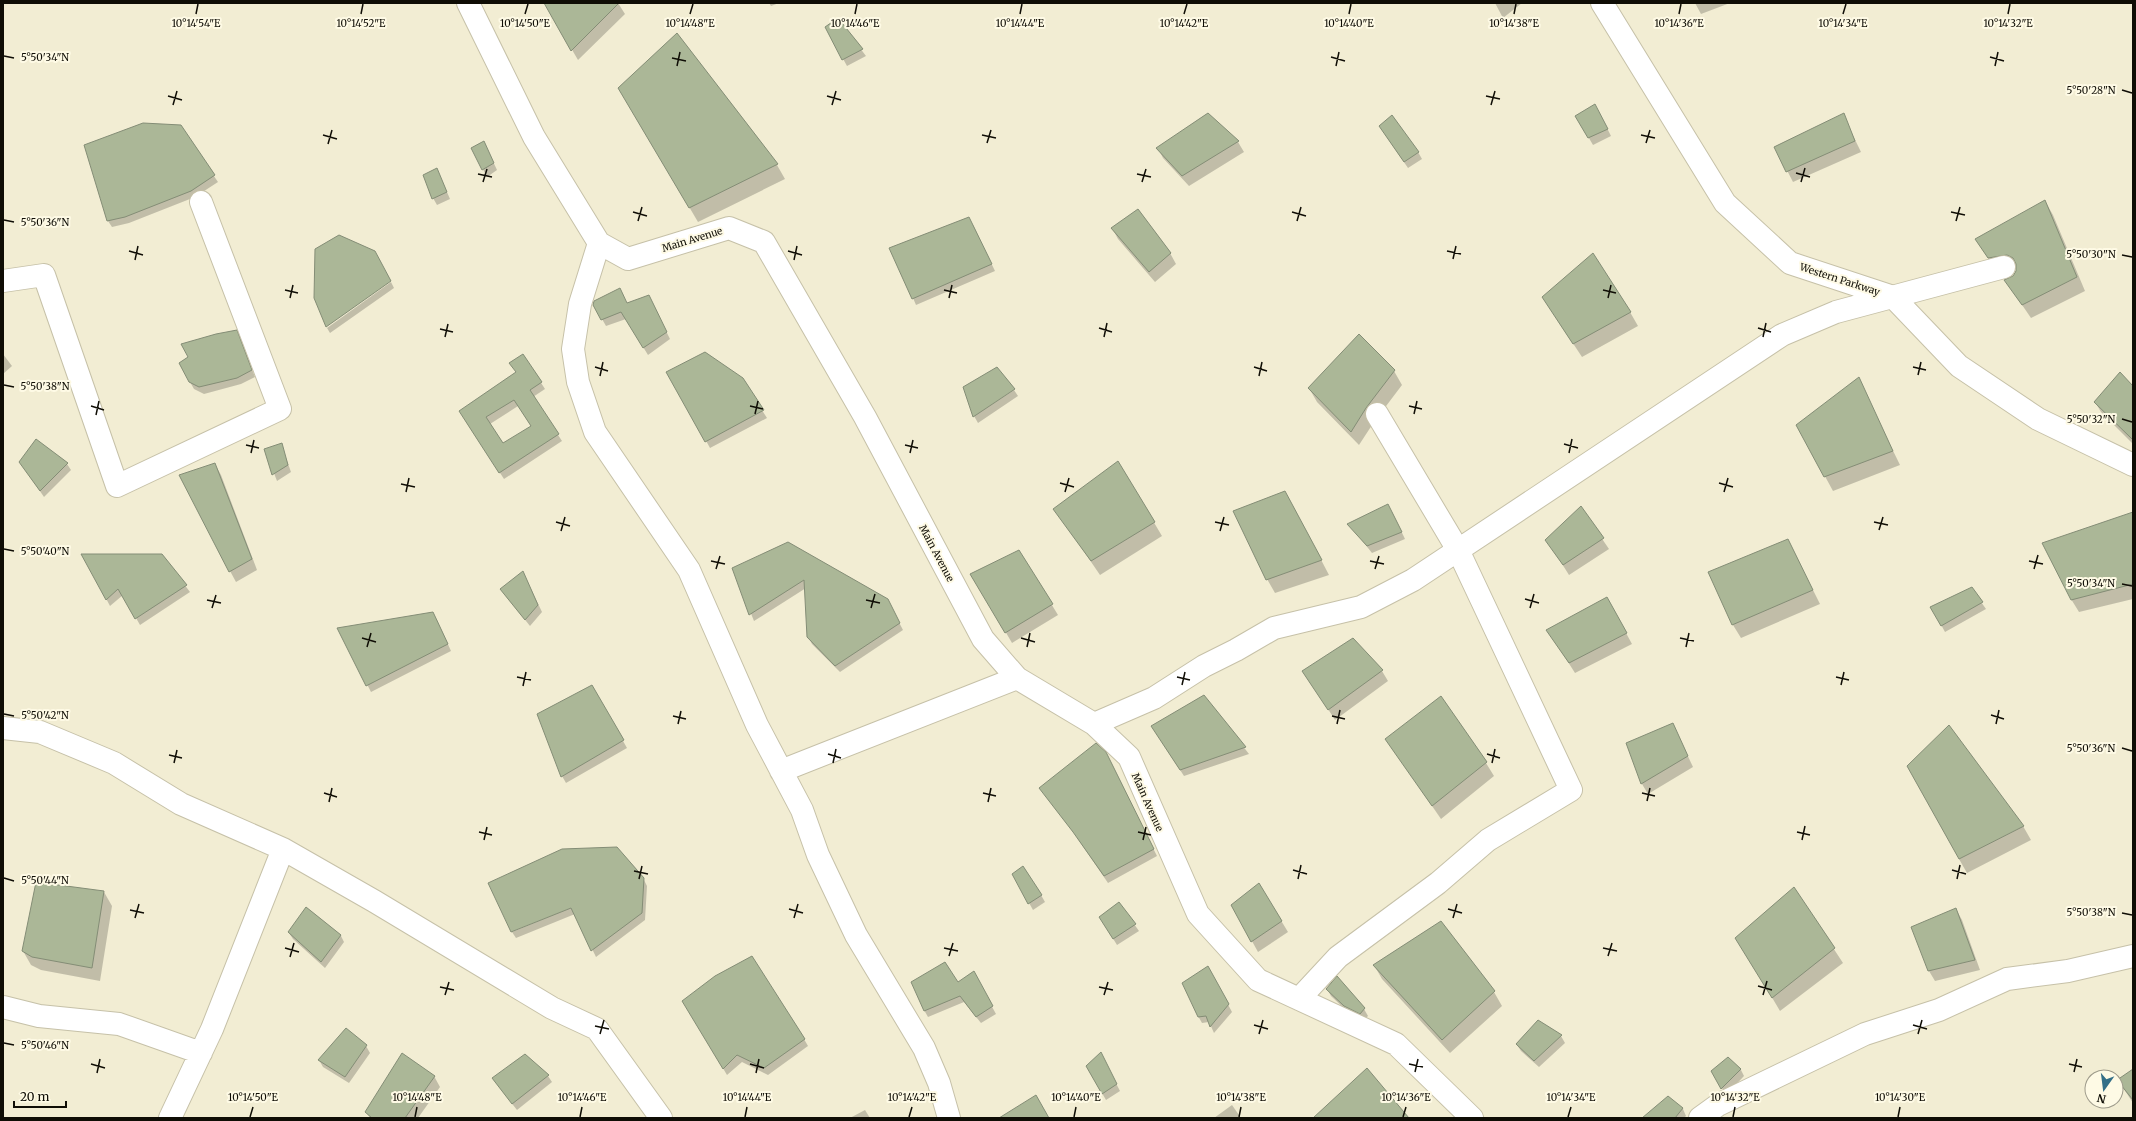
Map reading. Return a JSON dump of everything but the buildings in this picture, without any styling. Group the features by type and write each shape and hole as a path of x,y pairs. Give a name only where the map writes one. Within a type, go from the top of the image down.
{"street":[{"name":"Main Avenue","path":"468,3 534,137 599,243 628,259 729,228 764,242 865,417 983,639 1017,678 1094,724 1129,757 1198,914 1258,980 1396,1044 1472,1118"},
{"name":"Western Parkway","path":"1602,3 1725,203 1790,263 1893,297 1959,366 2038,419 2133,465"},
{"path":"5,275 44,275 117,486 280,409 201,202"},
{"path":"599,243 580,304 572,349 578,382 595,432 688,570 757,725 802,810 818,855 856,936 924,1048 939,1083 949,1118"},
{"path":"1094,724 1154,698 1204,666 1236,650 1274,628 1361,607 1413,580 1782,335 1836,312 2004,267"},
{"path":"1299,999 1338,957 1438,883 1488,840 1570,790 1458,550 1376,414"},
{"path":"781,771 1017,678"},
{"path":"3,728 40,732 114,763 181,804 283,849 381,905 552,1008 597,1029 661,1118"},
{"path":"170,1118 212,1029 283,849"},
{"path":"1700,1118 1718,1105 1865,1034 1939,1010 2006,979 2068,971 2133,956"},
{"path":"3,1007 39,1016 119,1024 201,1053"}]}
